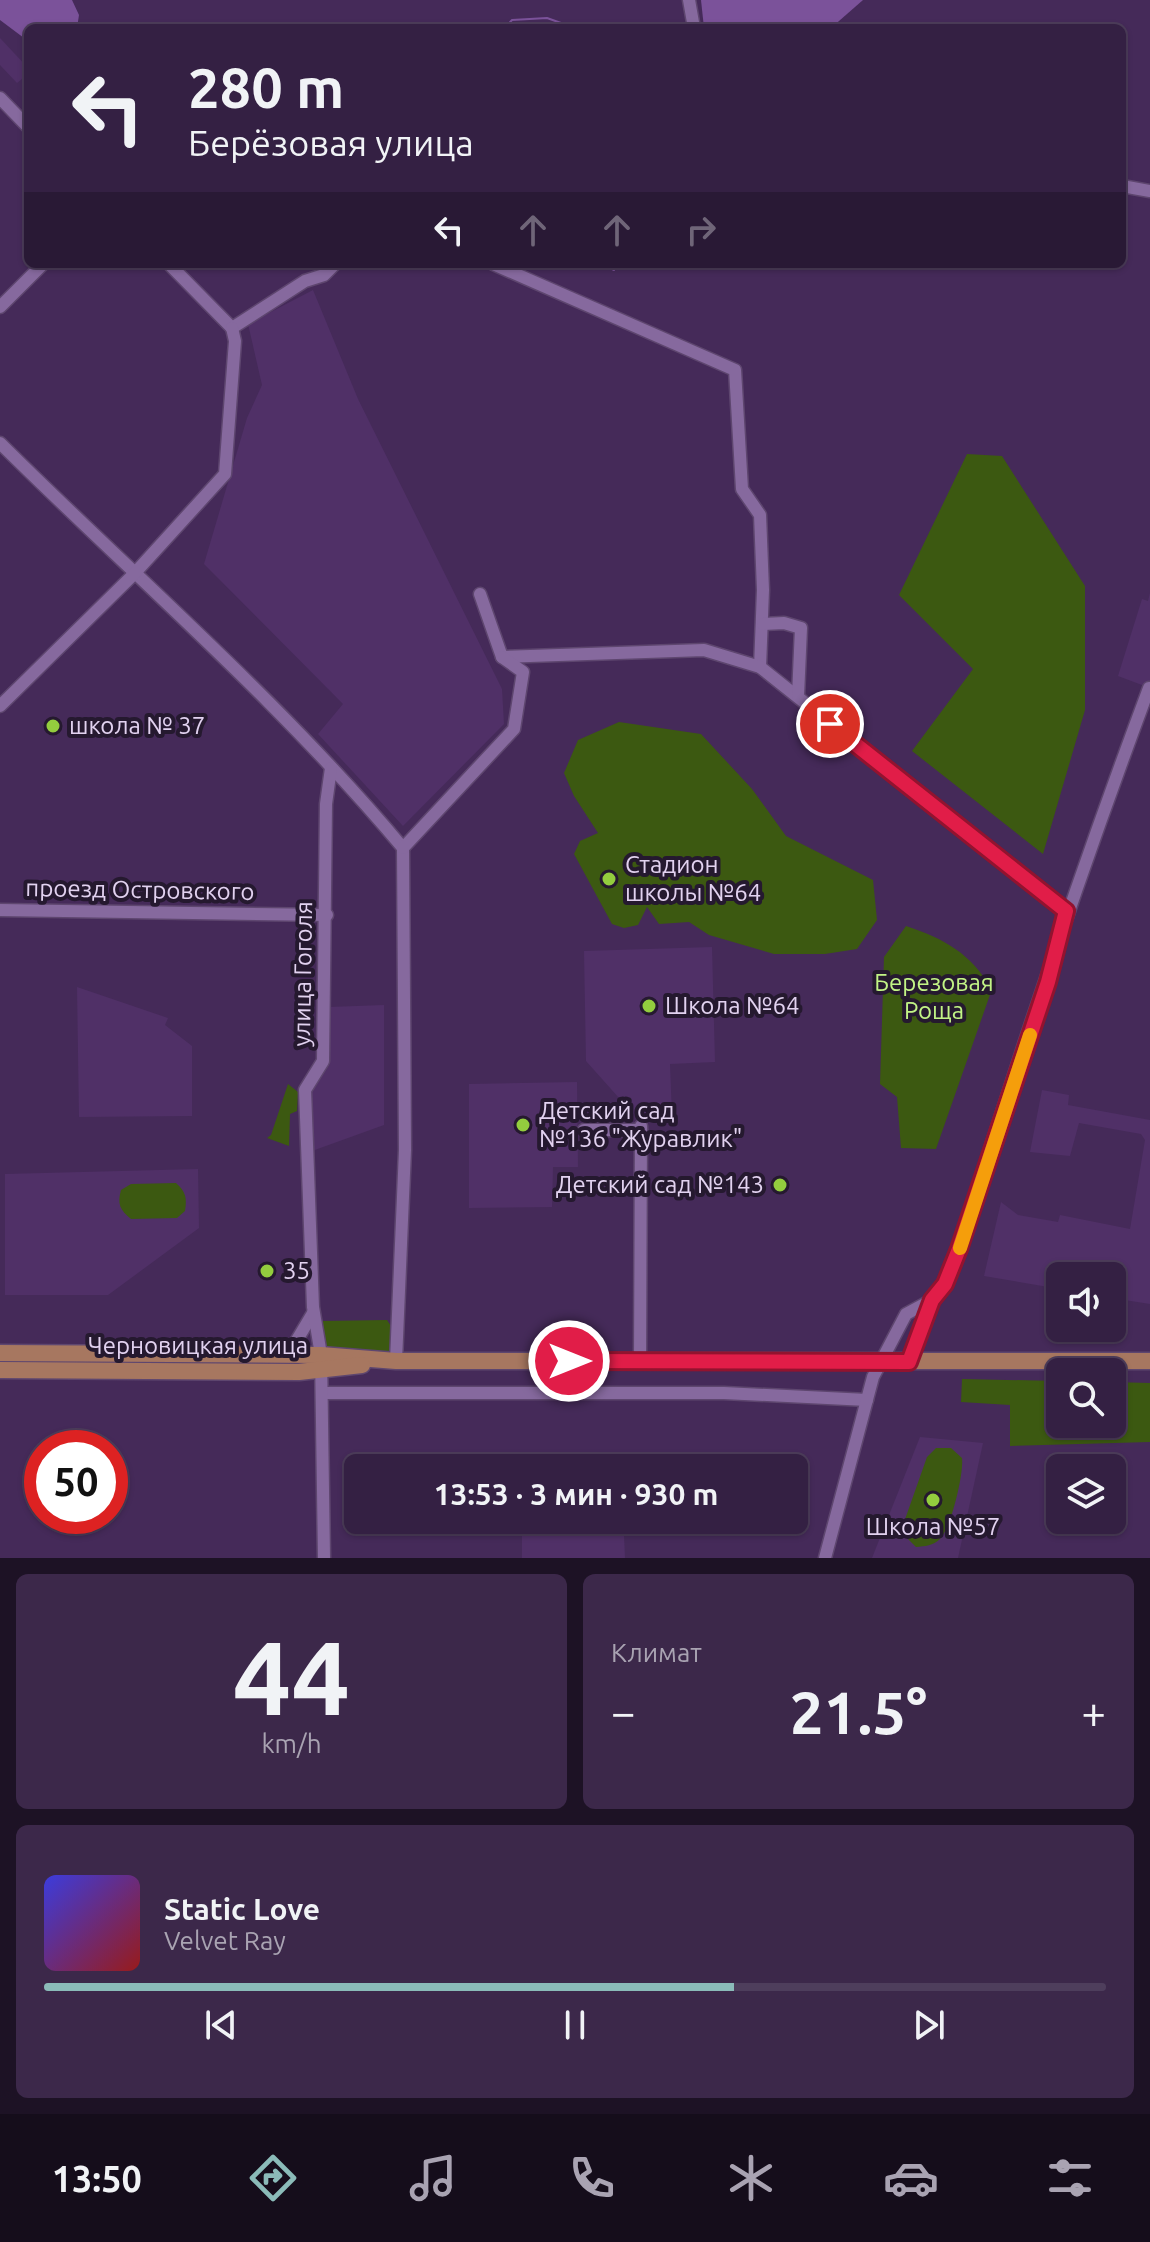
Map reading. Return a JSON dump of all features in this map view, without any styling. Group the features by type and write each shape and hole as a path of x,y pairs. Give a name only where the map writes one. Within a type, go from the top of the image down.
{"main road":[{"name":"Черновицкая улица","path":"0,1353 288,1355 322,1363"},
{"name":"Черновицкая улица","path":"0,1370 396,1361 1150,1361"}],"street":[{"path":"689,0 693,24"},
{"path":"0,98 24,123"},
{"path":"1126,187 1150,191"},
{"path":"0,307 39,268"},
{"path":"0,706 134,574 225,474 235,341 232,328 173,268"},
{"path":"232,328 331,268"},
{"path":"502,268 735,370 742,489 760,515 763,624 760,667"},
{"path":"0,443 331,768 403,848 405,1150 396,1361"},
{"path":"403,848 514,729 523,672 502,657 480,594"},
{"path":"763,624 784,623 801,628 798,696"},
{"path":"502,657 704,650 760,667 1066,911"},
{"path":"909,1362 932,1300 945,1284 959,1249 1048,982 1066,911 1149,688"},
{"name":"улица Гоголя","path":"324,1558 322,1363 313,1313 305,1090 323,1061 327,915 325,818 331,768"},
{"name":"проезд Островского","path":"0,910 327,915"},
{"path":"584,1130 641,1128 640,1361"},
{"path":"825,1558 880,1362 906,1314 932,1300"},
{"path":"288,1355 313,1313"},
{"path":"323,1393 724,1393 867,1400"}],"shaded area":[{"path":"0,0 72,0 79,15 78,24 24,24 24,38 0,20"},
{"path":"701,0 863,0 836,24 704,24"},
{"path":"0,38 24,64 24,77 17,83 0,65"},
{"path":"313,290 358,399 502,689 504,724 403,826 318,734 343,704 204,564 247,418 262,385 248,324"},
{"path":"1150,593 1150,688 1118,676 1142,599 1148,601"},
{"name":"Школа №64","path":"712,947 715,1062 670,1064 672,1117 636,1117 586,1061 584,951"},
{"path":"77,987 168,1018 165,1025 192,1046 192,1116 79,1117"},
{"path":"384,1005 384,1125 312,1151 312,1092 330,1064 329,1007"},
{"name":"Детский сад №136 \"Журавлик\"","path":"577,1082 578,1167 553,1167 552,1207 469,1208 469,1084"},
{"path":"1042,1090 1069,1095 1068,1105 1150,1120 1150,1304 1126,1300 1126,1262 1046,1262 1046,1287 984,1276 1001,1202 1018,1215 1058,1222 1060,1215 1130,1229 1145,1140 1141,1134 1079,1123 1070,1156 1030,1152"},
{"path":"198,1169 199,1228 108,1295 5,1295 5,1174"},
{"name":"Школа №57","path":"920,1437 983,1443 958,1558 872,1558"},
{"path":"522,1535 624,1535 625,1558 522,1558"}],"green space":[{"path":"967,454 1002,456 1085,586 1085,710 1043,854 912,751 973,669 899,595"},
{"name":"Березовая Роща","path":"619,722 701,734 752,789 786,836 873,880 877,920 857,949 825,954 774,954 709,935 689,922 659,924 647,907 638,925 624,928 612,924 574,854 580,841 598,833 574,796 564,773 578,740"},
{"name":"Березовая Роща","path":"906,926 933,936 955,949 975,966 992,989 936,1149 901,1148 897,1097 880,1084 884,957"},
{"path":"288,1084 298,1092 297,1111 290,1114 289,1146 267,1138 271,1135"},
{"path":"176,1183 184,1192 186,1202 185,1211 177,1218 131,1219 120,1206 121,1190 131,1184"},
{"path":"387,1320 391,1326 391,1354 326,1350 321,1321"},
{"path":"962,1379 1046,1381 1046,1438 1126,1438 1126,1382 1150,1383 1150,1442 1010,1446 1010,1405 961,1402"},
{"path":"936,1448 951,1448 962,1458 959,1487 940,1539 916,1547 906,1537 903,1525 927,1457"}],"waterway":[{"path":"508,24 512,20 547,18 564,24"},
{"path":"610,268 614,270"}],"slow traffic":[{"path":"960,1248 981,1176 1030,1035"}],"place":[{"name":"школа № 37","path":"53,726"},
{"name":"Стадион школы №64","path":"609,879"},
{"name":"Школа №64","path":"649,1006"},
{"name":"Детский сад №136 \"Журавлик\"","path":"523,1125"},
{"name":"Детский сад №143","path":"780,1185"},
{"name":"35","path":"267,1271"},
{"name":"Школа №57","path":"933,1500"}],"route":[{"path":"569,1361 909,1362 932,1300 945,1284 1048,982 1066,911 830,724"}]}
